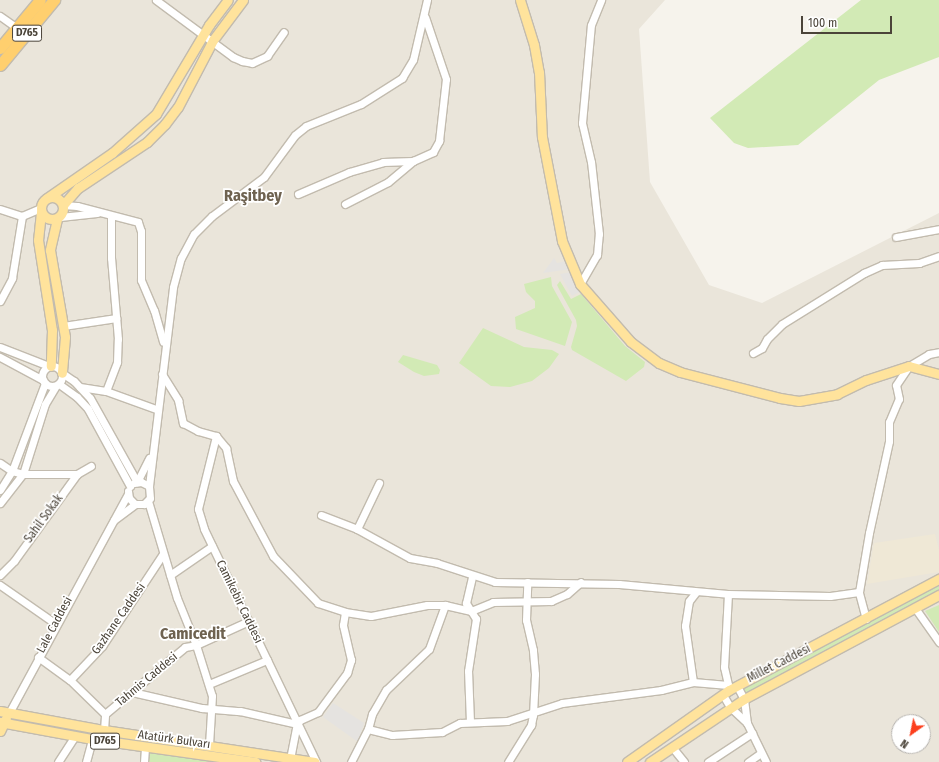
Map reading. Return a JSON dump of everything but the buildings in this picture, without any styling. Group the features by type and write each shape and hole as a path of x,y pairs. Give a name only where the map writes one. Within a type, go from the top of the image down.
{"highway":[{"name":"D765","path":"0,48 40,0"},
{"name":"D765","path":"0,65 54,0"}],"main road":[{"path":"50,366 52,330 38,240 41,210 47,198 112,153 156,114 203,34 228,0"},
{"path":"62,373 65,356 63,326 50,250 63,205 78,188 146,142 165,124 185,94 214,40 243,0"},
{"path":"520,0 534,45 539,72 542,137 562,241 580,284 631,342 659,363 680,372 780,398 812,400 837,394 866,380 909,366 939,374"},
{"path":"47,198 55,197 63,205"},
{"path":"41,210 48,219 59,218"},
{"name":"Millet Caddesi","path":"628,762 729,689 939,580"},
{"name":"Millet Caddesi","path":"650,762 730,707 939,596"},
{"name":"Lale Caddesi","path":"1,725 4,712"},
{"name":"Atatürk Bulvarı","path":"4,712 104,730 316,762"},
{"name":"Atatürk Bulvarı","path":"1,725 255,762"},
{"path":"208,756 209,745"}],"street":[{"path":"156,0 203,34 214,40 233,57 252,63 266,56 284,32"},
{"path":"114,520 135,504 144,504 148,501 151,494 149,486 150,456 156,425 156,409 162,374 164,344 173,287 181,258 194,234 212,216 264,177 295,136 306,126 361,104 402,78 413,60 425,17 427,0"},
{"path":"580,284 597,255 599,234 591,162 582,123 591,25 601,0"},
{"path":"0,16 17,28"},
{"path":"345,204 388,182 413,162 433,152 439,141 446,79 425,17"},
{"path":"298,194 349,172 383,162 413,162"},
{"path":"63,205 77,206 112,216 131,218 138,222 140,227 141,280 154,310 164,344"},
{"path":"0,210 22,216 41,210"},
{"path":"59,218 101,213"},
{"path":"1,298 12,278 22,216"},
{"path":"106,392 117,362 112,216"},
{"path":"896,237 939,229"},
{"path":"753,353 762,348 767,339 782,324 864,274 882,265 919,263 939,256"},
{"path":"63,326 116,318"},
{"path":"0,347 58,368 80,387 90,398 137,482 149,486"},
{"path":"866,619 859,592 869,533 889,441 889,422 899,399 896,385 909,366 930,354 939,352"},
{"path":"0,357 44,381 58,385 78,397 88,410 130,486 128,494 135,504"},
{"path":"0,490 12,471 44,381 43,372 50,366"},
{"path":"0,503 22,474 45,404 58,385 62,373"},
{"path":"162,374 178,400 183,423 198,431 216,436 226,448 233,481 273,556 318,603 344,612 371,616 427,605 445,605 472,611 493,602 551,601 567,594 582,582"},
{"path":"80,387 106,392 156,409"},
{"name":"Camikebir Caddesi","path":"216,436 198,509 212,546 316,762"},
{"path":"130,486 137,482 150,456"},
{"path":"0,463 12,471 22,474 77,474"},
{"name":"Sahil Sokak","path":"0,575 14,561 77,474 90,466"},
{"path":"357,529 379,483"},
{"name":"Lale Caddesi","path":"4,712 38,657 128,494"},
{"path":"148,501 163,554 209,684 212,710 209,745"},
{"path":"321,516 357,529 410,558 437,563 472,576 495,582 523,584 527,582 547,584 582,582 728,594 830,596 859,592"},
{"path":"170,575 212,546"},
{"name":"Gazhane Caddesi","path":"70,680 102,646 163,554"},
{"path":"470,722 468,671 476,619 466,604 472,576"},
{"path":"508,762 531,725 533,715 535,674 533,650 526,620 527,582"},
{"path":"0,585 56,624"},
{"path":"692,682 685,626 689,601 696,592"},
{"path":"728,594 724,666 729,689 730,707 748,723"},
{"path":"351,762 368,729 372,714 386,690 400,674 429,649 445,605"},
{"path":"915,608 939,642"},
{"path":"290,759 297,724 300,720 318,712 347,673 351,660 343,625 344,612"},
{"name":"Tahmis Caddesi","path":"104,730 105,714 185,647 196,645 248,621"},
{"path":"38,657 70,680 105,714"},
{"path":"209,684 267,660"},
{"path":"368,729 392,735 442,732 460,723 507,721 533,715 562,703 661,690 692,682 729,689 744,699 748,723 766,762"},
{"path":"132,692 212,710 240,711 297,724"},
{"path":"708,762 752,733"},
{"path":"58,762 75,736"},
{"path":"86,762 92,739"},
{"path":"144,762 145,747"},
{"path":"672,747 684,762"},
{"path":"748,762 762,753"}],"shaded area":[{"path":"0,0 665,0 639,29 650,182 709,285 762,303 939,213 939,762 0,762"},
{"path":"554,258 557,263 567,261 571,269 543,273"},
{"path":"572,272 583,290 572,296 560,274"},
{"path":"935,534 939,550 939,572 867,584 874,543"},
{"path":"333,703 364,723 358,742 323,717"}],"green space":[{"path":"861,0 939,0 939,57 879,80 798,145 748,148 734,143 710,118"},
{"path":"551,277 552,286 572,322 565,346 516,329 515,317 535,308 535,301 526,292 524,284"},
{"path":"560,281 571,299 581,294 625,346 645,362 644,367 626,381 572,350 571,347 577,326 576,320 557,285"},
{"path":"483,328 524,347 552,350 559,354 549,368 532,381 510,387 491,386 459,363"},
{"path":"403,355 437,365 440,370 439,374 424,376 414,372 398,362"},
{"path":"939,583 939,591 746,693 743,687"},
{"path":"939,605 939,632 925,611"},
{"path":"146,750 219,762 144,762"}],"district":[{"name":"Raşitbey","path":"253,196"},
{"name":"Camicedit","path":"193,634"}]}
